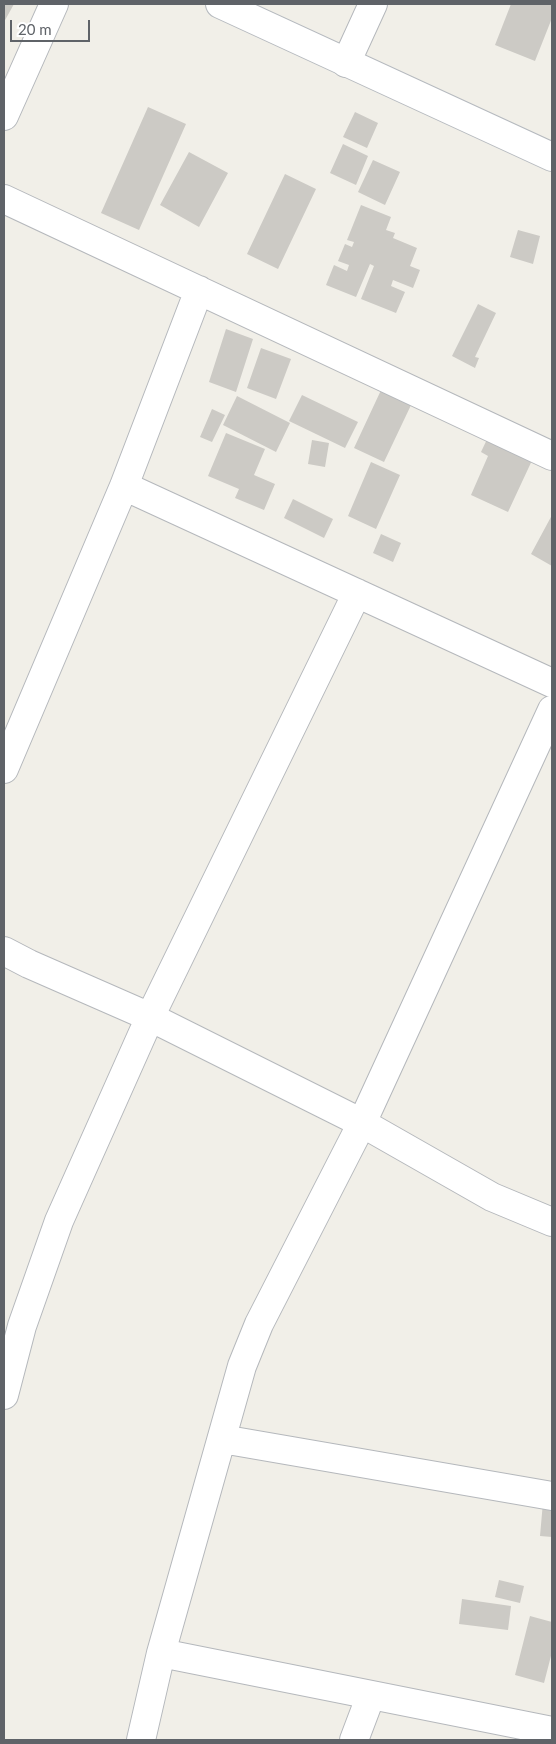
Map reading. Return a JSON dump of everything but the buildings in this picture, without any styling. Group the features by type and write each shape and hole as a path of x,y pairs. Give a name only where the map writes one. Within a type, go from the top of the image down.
{"street":[{"path":"4,116 54,4"},
{"path":"220,4 552,157"},
{"path":"346,63 373,4"},
{"path":"4,198 552,456"},
{"path":"4,769 124,486 199,290"},
{"path":"124,486 552,683"},
{"path":"4,1395 22,1326 59,1221 150,1018 357,593"},
{"path":"141,1740 161,1653 242,1366 259,1324 362,1123 552,710"},
{"path":"4,951 150,1018 362,1123 492,1196 552,1222"},
{"path":"222,1439 552,1496"},
{"path":"161,1653 552,1731"},
{"path":"354,1740 371,1695"}]}
